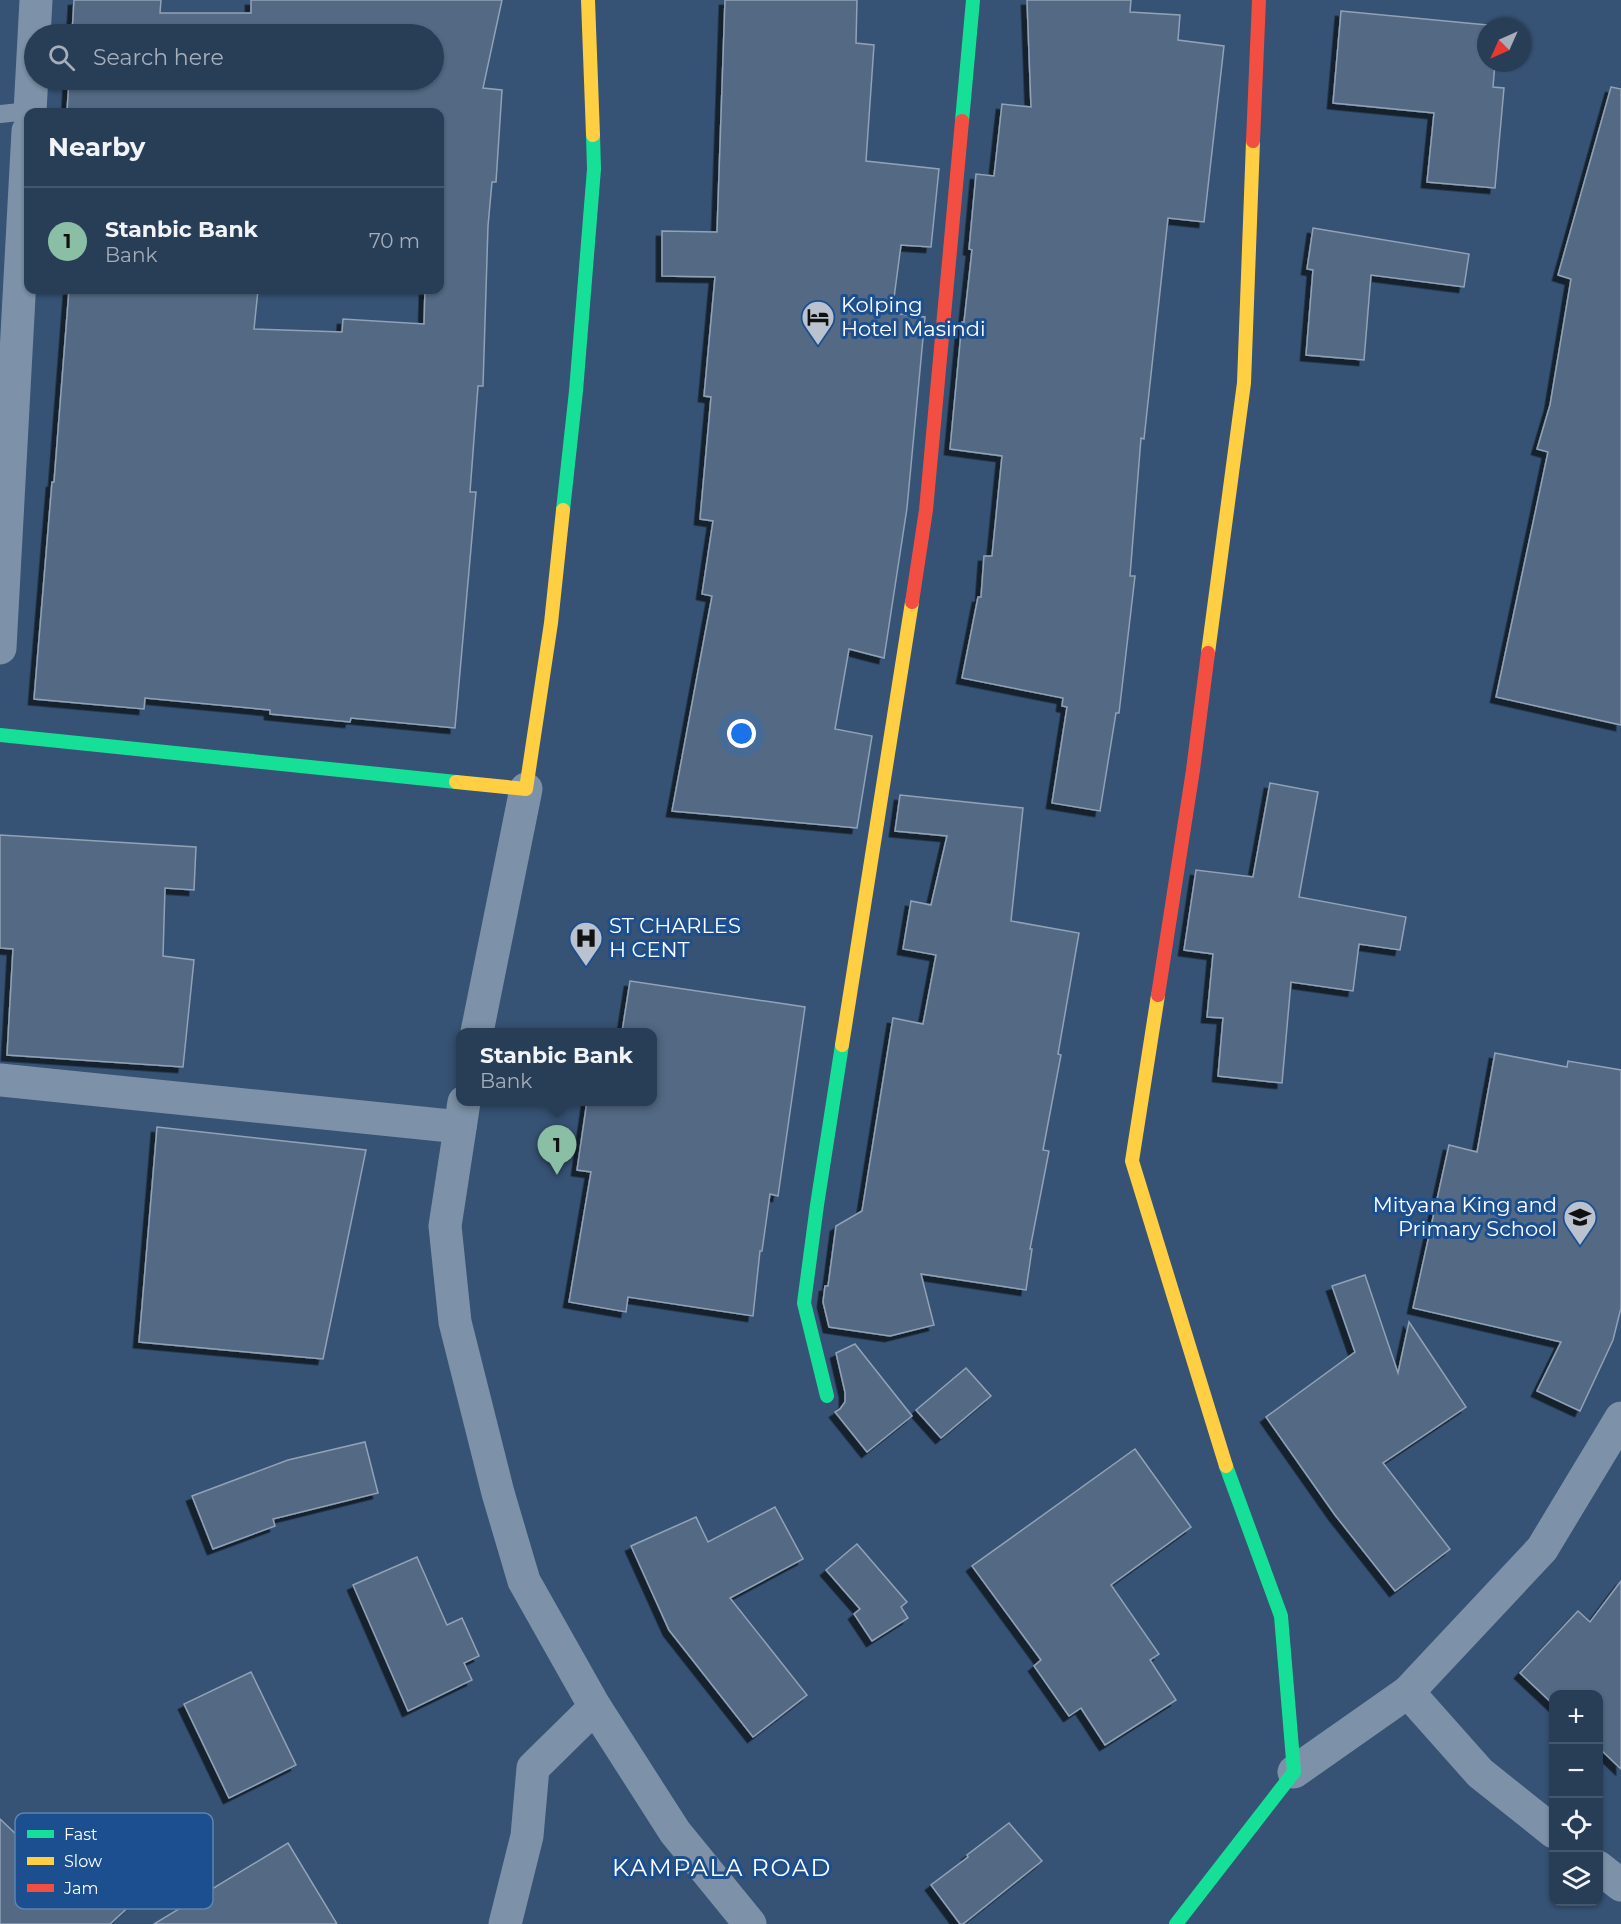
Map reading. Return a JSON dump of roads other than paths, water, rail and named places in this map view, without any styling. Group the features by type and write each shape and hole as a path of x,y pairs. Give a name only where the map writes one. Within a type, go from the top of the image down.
{"street":[{"path":"33,24 36,0"},
{"path":"478,1028 526,789 551,623 576,391 594,169 588,0"},
{"path":"827,1396 804,1303 819,1193 926,510 973,0"},
{"path":"1259,0 1244,383 1193,770 1132,1161 1227,1468 1281,1617 1294,1772"},
{"path":"0,648 8,371 25,90"},
{"path":"0,735 526,789"},
{"path":"0,1080 462,1114 445,1226 455,1322 498,1493 524,1581 595,1707 675,1832 750,1924"},
{"path":"1176,1924 1294,1772 1408,1692 1542,1549 1621,1418"},
{"path":"1408,1692 1480,1773 1549,1828"},
{"path":"505,1924 527,1836 533,1768 595,1707"},
{"path":"1603,1870 1621,1885"}],"place":[{"name":"Kolping Hotel Masindi","path":"818,346"},
{"name":"ST CHARLES H CENT","path":"586,967"},
{"name":"Stanbic Bank","path":"557,1175"},
{"name":"Mityana King and Primary School","path":"1580,1246"}],"district":[{"name":"KAMPALA ROAD","path":"722,1868"}]}
